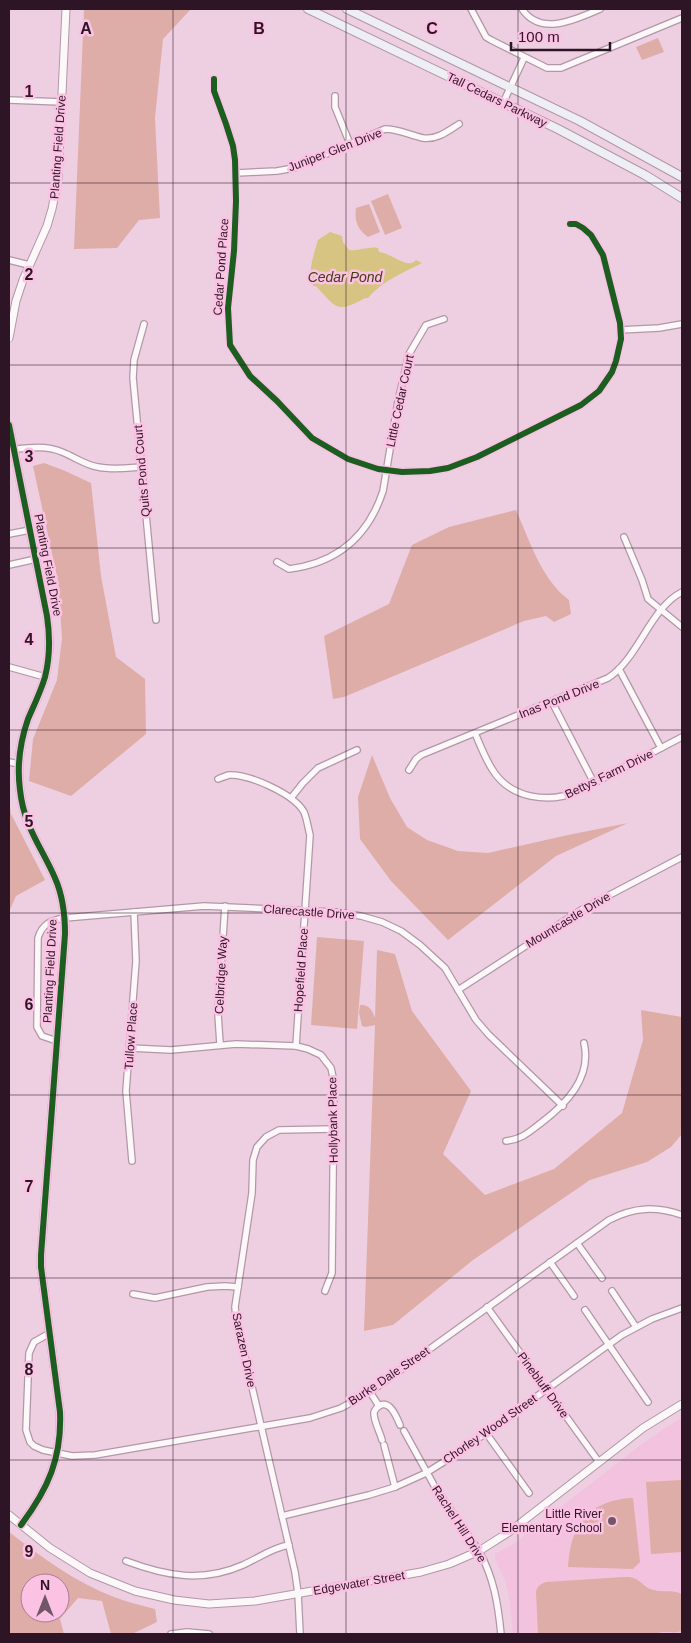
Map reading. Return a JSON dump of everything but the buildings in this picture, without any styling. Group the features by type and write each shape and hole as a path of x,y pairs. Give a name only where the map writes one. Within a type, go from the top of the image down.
{"main road":[{"name":"Tall Cedars Parkway","path":"308,9 602,152 682,198"},
{"name":"Tall Cedars Parkway","path":"346,9 613,138 682,177"}],"street":[{"name":"Planting Field Drive","path":"9,338 16,301 29,265 47,226 55,196 58,178 66,9"},
{"path":"471,9 486,37 524,58 547,68 560,68 682,18"},
{"path":"522,9 532,20 555,25 568,22 600,9"},
{"path":"503,103 524,58"},
{"name":"Cedar Pond Place","path":"214,79 214,91 233,146 236,173 234,251 228,308 230,345 250,376 312,438 348,459 386,471 408,472 430,471 463,463 581,405 599,391 612,372 619,350 620,330 603,255 591,235 576,224 570,224"},
{"path":"335,96 335,107 350,144"},
{"path":"9,100 62,102"},
{"name":"Juniper Glen Drive","path":"236,173 277,171 294,168 385,129 395,129 424,138 434,138 459,124"},
{"path":"9,260 29,265"},
{"name":"Little Cedar Court","path":"277,562 289,569 300,568 324,560 348,546 366,526 383,491 398,401 409,354 426,325 444,319"},
{"name":"Quits Pond Court","path":"144,324 134,360 133,374 156,620"},
{"path":"620,330 660,328 682,324"},
{"name":"Planting Field Drive","path":"9,425 11,449 30,530 49,630 49,656 45,677 25,731 19,764 20,791 27,823 56,880 61,894 65,918 41,1255 60,1412 60,1436 51,1475 41,1497 21,1525"},
{"path":"11,449 32,447 53,450 99,467 141,467"},
{"path":"9,534 30,530"},
{"path":"624,537 648,599 682,627"},
{"path":"9,565 36,559"},
{"name":"Inas Pond Drive","path":"409,770 416,758 421,755 602,682 619,669 662,610 672,598 682,592"},
{"path":"9,667 45,677"},
{"path":"619,669 660,748"},
{"path":"552,702 594,783"},
{"name":"Bettys Farm Drive","path":"475,733 488,762 498,777 510,788 520,793 541,798 568,796 682,737"},
{"path":"291,798 318,768 357,750"},
{"path":"9,762 19,764"},
{"name":"Hopefield Place","path":"218,779 228,775 252,779 291,798 304,812 310,835 296,1046"},
{"name":"Mountcastle Drive","path":"458,990 580,910 682,857"},
{"name":"Clarecastle Drive","path":"57,1041 42,1036 37,1027 37,941 40,931 44,926 54,920 204,906 336,912 382,922 401,931 420,945 445,968 476,1020 489,1035 563,1106"},
{"name":"Celbridge Way","path":"220,1044 218,1014 225,906"},
{"name":"Tullow Place","path":"132,1161 126,1092 136,961 134,912"},
{"path":"506,1141 521,1138 563,1106 576,1088 582,1075 587,1059 584,1043"},
{"name":"Hollybank Place","path":"130,1048 171,1050 220,1044 248,1044 296,1046 321,1055 331,1068 334,1082 332,1273 325,1291"},
{"name":"Sarazen Drive","path":"300,1634 298,1593 289,1544 235,1307 251,1200 253,1160 257,1147 266,1136 278,1130 334,1129"},
{"name":"Burke Dale Street","path":"50,1333 34,1342 29,1354 26,1430 27,1436 34,1446 39,1449 72,1456 95,1455 261,1426 325,1414 341,1408 370,1392 609,1220 630,1211 652,1208 682,1215"},
{"path":"577,1243 602,1278"},
{"path":"550,1262 574,1296"},
{"path":"134,1294 155,1298 216,1286 238,1287"},
{"path":"612,1291 636,1327"},
{"name":"Pinebluff Drive","path":"488,1307 599,1462"},
{"name":"Chorley Wood Street","path":"282,1516 396,1487 426,1473 458,1453 609,1344 652,1319 682,1308"},
{"path":"585,1310 648,1402"},
{"path":"370,1392 379,1406"},
{"name":"Edgewater Street","path":"9,1515 50,1548 90,1573 135,1591 174,1600 209,1604 255,1601 421,1572 450,1564 479,1551 509,1532 643,1428 682,1404"},
{"path":"379,1406 383,1405 390,1408 400,1425"},
{"path":"379,1406 376,1409 375,1416 396,1487"},
{"name":"Rachel Hill Drive","path":"404,1431 434,1487 479,1551 489,1571 496,1593 501,1634"},
{"path":"486,1433 529,1493"},
{"path":"126,1561 166,1574 184,1576 203,1575 220,1573 236,1568 272,1549 289,1544"},
{"path":"171,1634 187,1632 209,1634"}],"shaded area":[{"path":"84,9 191,9 163,39 155,118 160,218 139,220 117,248 74,249"},
{"path":"658,38 664,52 642,60 636,47"},
{"path":"388,194 402,228 385,235 371,201"},
{"path":"369,204 380,232 368,237 358,225 356,208"},
{"path":"44,463 91,483 101,576 116,657 145,679 146,734 71,796 29,781 33,739 57,680 62,638 58,581 33,466"},
{"path":"516,510 537,559 551,581 569,600 571,614 554,622 546,616 524,621 344,697 333,699 324,636 389,604 412,545 449,527"},
{"path":"372,755 390,798 407,827 427,840 458,851 488,853 628,823 556,856 448,940 391,881 360,839 358,797"},
{"path":"9,799 11,814 45,880 16,896 9,912"},
{"path":"317,937 364,941 357,1029 311,1025"},
{"path":"377,950 395,954 412,1011 471,1091 443,1154 485,1195 554,1169 622,1113 643,1040 641,1010 682,1017 682,1134 671,1147 647,1162 590,1180 473,1260 393,1325 364,1331 375,1025 362,1026 359,1013 360,1005 363,1005 369,1007 375,1018"},
{"name":"Little River Elementary School","path":"682,1417 682,1634 513,1634 509,1597 505,1580 495,1559 495,1554 512,1545 647,1440"},
{"path":"682,1480 682,1552 651,1554 646,1482"},
{"path":"633,1498 640,1562 633,1569 568,1567 573,1539 578,1527 585,1518 605,1504"},
{"path":"9,1532 46,1560 67,1573 20,1573 20,1623 61,1623 64,1634 9,1634"},
{"path":"70,1575 119,1599 155,1609 157,1622 132,1634 111,1634 102,1601 78,1598 70,1607"},
{"path":"634,1578 649,1589 682,1594 682,1631 655,1634 538,1634 536,1592 541,1584 546,1582"}],"water":[{"name":"Cedar Pond","path":"330,232 342,236 343,242 349,250 378,248 379,252 404,262 413,263 416,260 422,263 386,282 368,298 348,306 338,306 333,304 316,286 313,286 311,281 312,263 318,240"}],"cycle path":[{"path":"214,79 214,91 233,146 235,160 234,251 228,308 230,345 250,376 312,438 348,459 378,469 402,472 448,468 477,457 581,405 599,391 612,372 616,361 621,339 620,323 603,255 591,235 576,224 570,224"},
{"path":"9,425 47,616 49,639 49,654 45,677 28,719 21,746 19,763 20,790 29,826 60,892 65,934 41,1255 60,1412 59,1444 46,1486 21,1525"}],"place":[{"name":"Little River Elementary School","path":"612,1521"}]}
